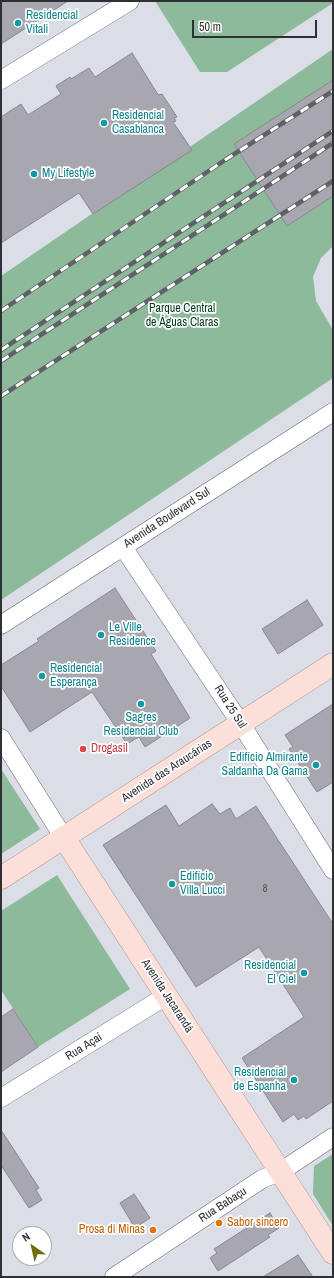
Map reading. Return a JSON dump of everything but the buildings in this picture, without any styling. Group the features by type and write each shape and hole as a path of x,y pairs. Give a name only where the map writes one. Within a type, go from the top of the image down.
{"main road":[{"name":"Avenida das Araucárias","path":"1,878 333,664"},
{"name":"Avenida Jacarandá","path":"64,838 333,1253"}],"street":[{"path":"1,80 130,1"},
{"name":"Avenida Boulevard Sul","path":"1,625 333,412"},
{"name":"Rua 25 Sul","path":"123,547 241,724 333,870"},
{"name":"Avenida Jacarandá","path":"1,738 64,838"},
{"name":"Rua Açaí","path":"1,1098 166,996"},
{"name":"Rua Babaçu","path":"114,1277 262,1180 280,1172 333,1137"}],"green space":[{"path":"155,1 333,1 333,3 227,72 200,72"},
{"name":"Parque Central de Águas Claras","path":"333,49 333,246 321,258 313,277 316,301 333,330 333,378 1,600 1,276"},
{"path":"1,769 40,829 1,854"},
{"path":"57,875 130,989 38,1047 1,990 1,911"},
{"path":"333,1154 333,1226 313,1194 314,1166"}],"railway":[{"path":"1,311 225,160 333,91"},
{"path":"1,350 333,131"},
{"path":"1,361 333,143"},
{"path":"1,396 333,181"}],"place":[{"name":"Residencial Vitali","path":"18,23"},
{"name":"Residencial Casablanca","path":"104,123"},
{"name":"My Lifestyle","path":"34,174"},
{"name":"Le Ville Residence","path":"101,635"},
{"name":"Residencial Esperança","path":"42,676"},
{"name":"Sagres Residencial Club","path":"141,704"},
{"name":"Drogasil","path":"83,749"},
{"name":"Edifício Almirante Saldanha Da Gama","path":"316,765"},
{"name":"Edifício Villa Lucci","path":"172,884"},
{"name":"Residencial El Ciel","path":"304,973"},
{"name":"Residencial de Espanha","path":"294,1080"},
{"name":"Sabor sincero","path":"219,1223"},
{"name":"Prosa di Minas","path":"153,1230"}]}
